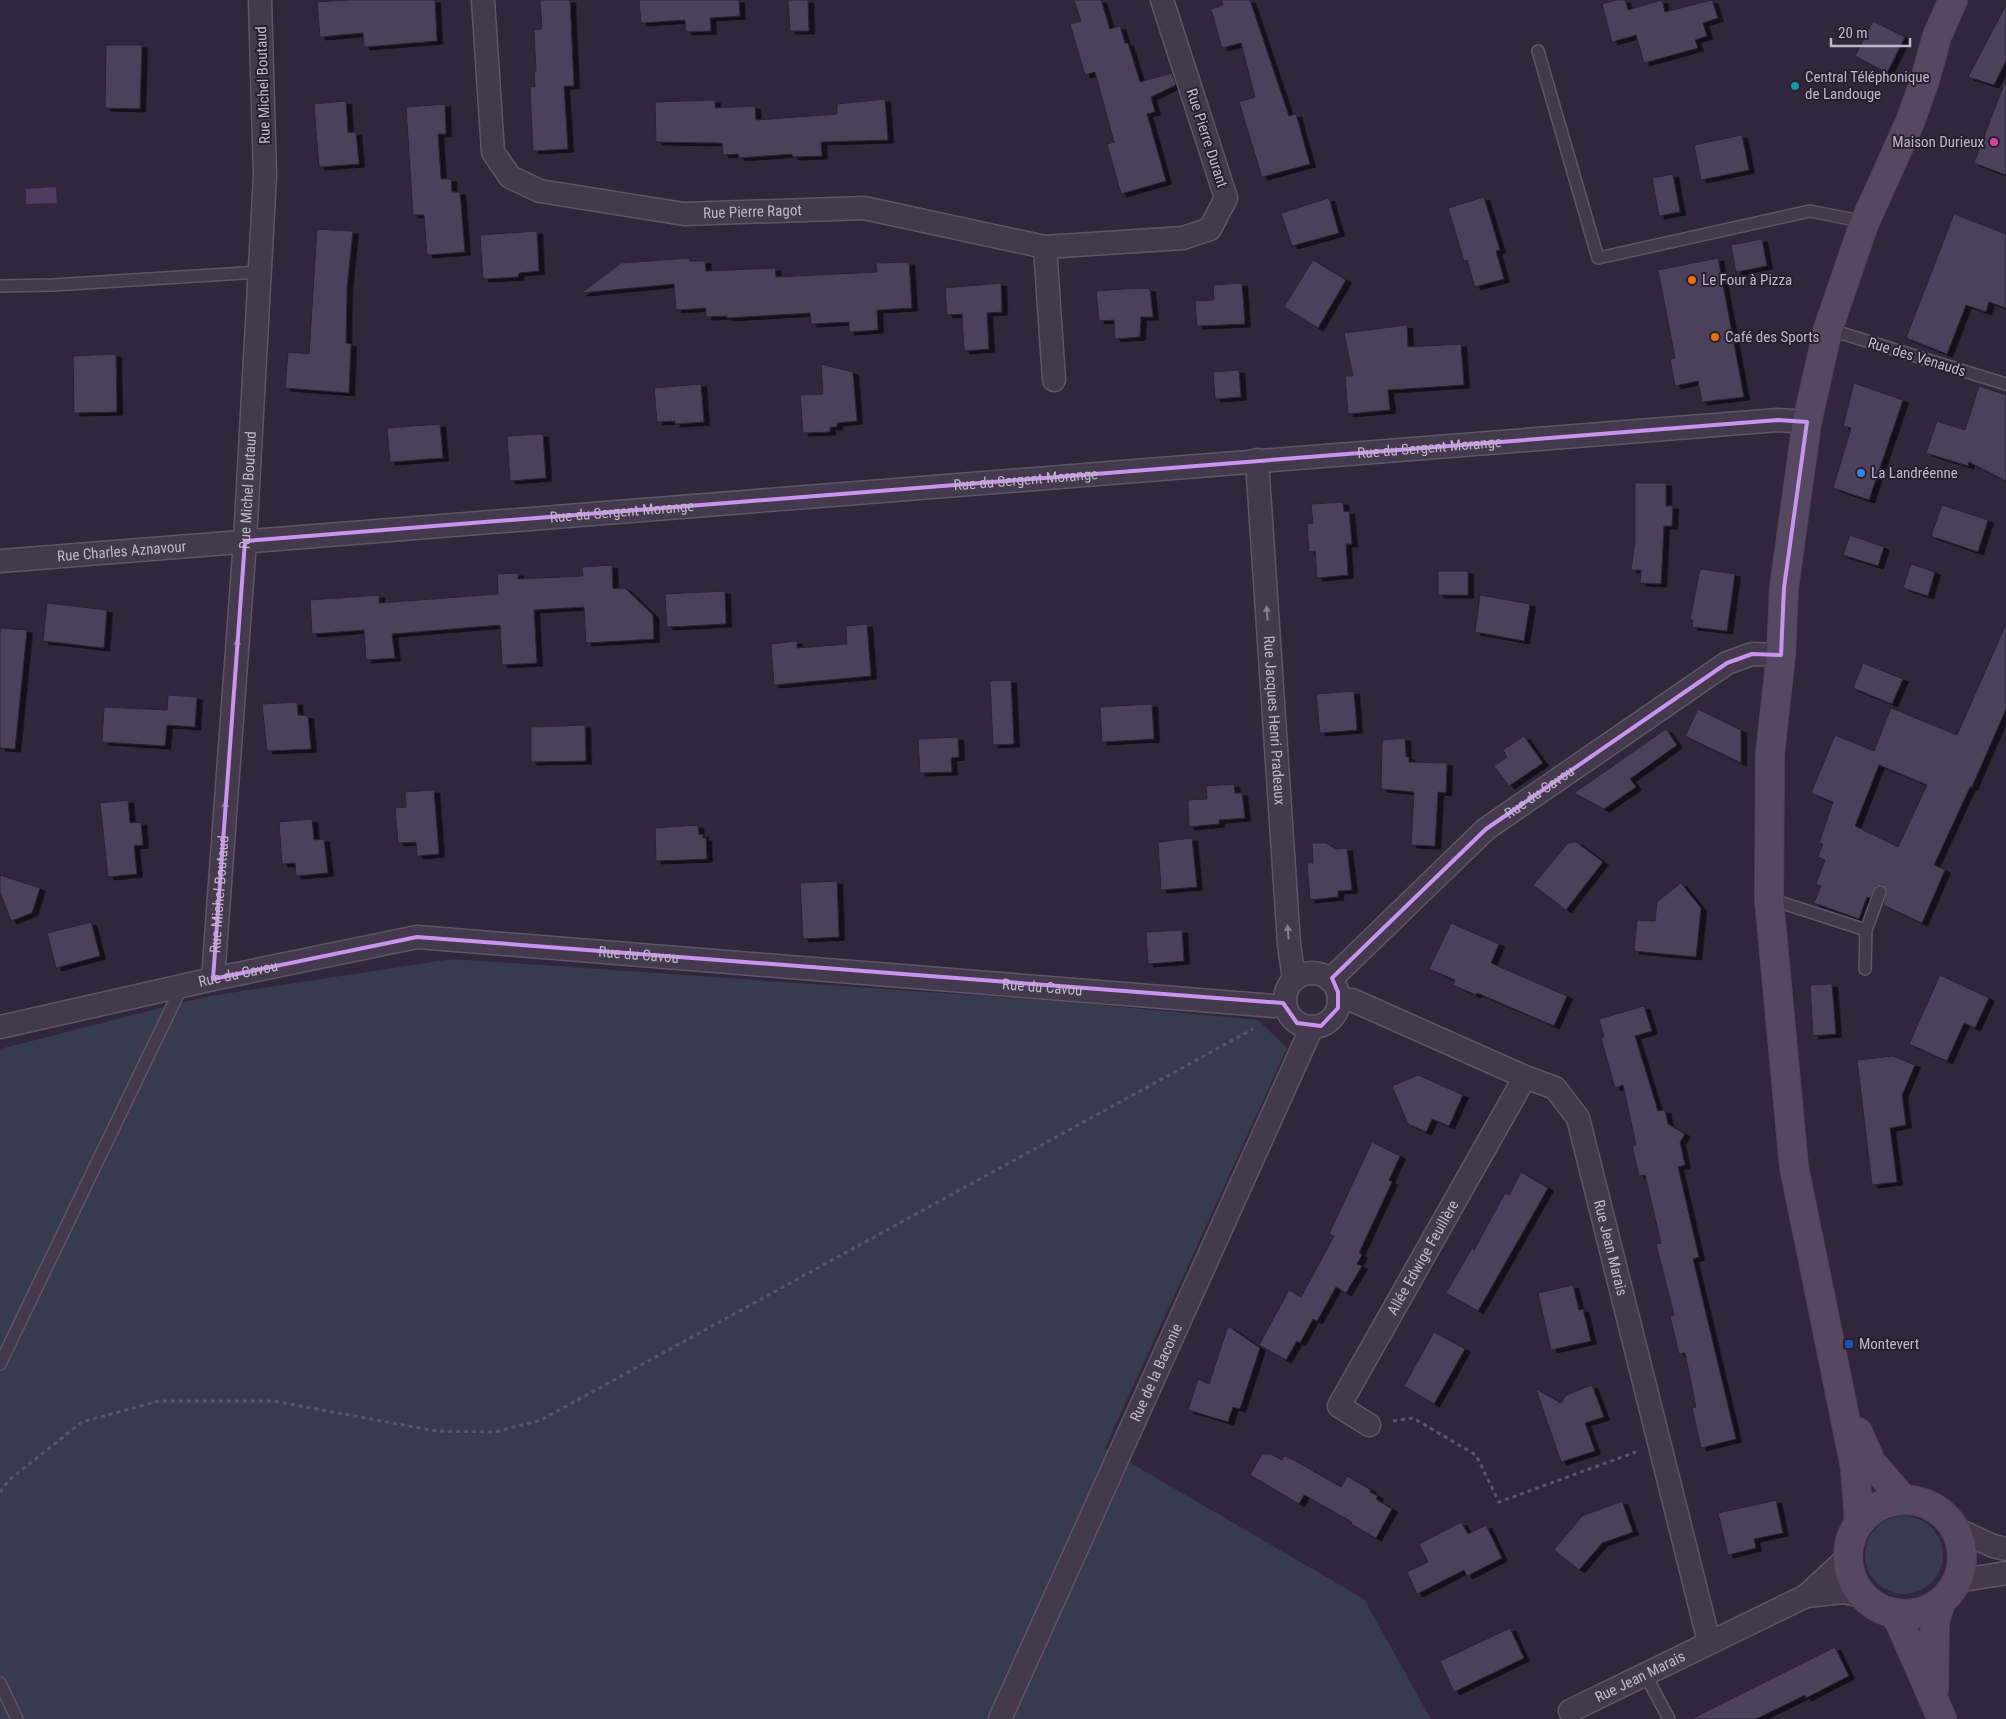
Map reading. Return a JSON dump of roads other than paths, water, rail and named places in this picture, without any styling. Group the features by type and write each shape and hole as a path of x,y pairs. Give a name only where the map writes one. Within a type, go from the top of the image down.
{"main road":[{"path":"1859,1522 1856,1467 1794,1167 1769,899 1770,754 1781,655 1784,588 1807,422 1828,329 1864,224 1910,122 1925,80 1936,36 1953,0"},
{"path":"1841,1391 1871,1462 1904,1499"},
{"path":"1938,1709 1935,1621 1941,1602 1957,1581 1962,1563 1961,1545 1954,1528 1945,1515 1933,1506 1904,1499 1887,1502 1871,1510 1859,1522 1851,1538 1848,1557 1851,1578 1862,1596 1876,1607 1893,1613 1918,1612 1941,1602"},
{"path":"1893,1613 1900,1623 1938,1709"}],"street":[{"name":"Rue Michel Boutaud","path":"213,979 245,541 265,176 260,0"},
{"name":"Rue Pierre Ragot","path":"482,0 493,152 510,177 540,191 684,214 864,208 1045,247"},
{"name":"Rue Pierre Durant","path":"1045,247 1183,238 1210,228 1226,198 1162,0"},
{"path":"1045,247 1054,380"},
{"name":"Rue du Sergent Morange","path":"245,541 1778,420 1807,422"},
{"name":"Rue Jacques Henri Pradeaux","path":"1257,460 1289,944 1294,980"},
{"name":"Rue Charles Aznavour","path":"0,561 245,541"},
{"name":"Rue du Cavou","path":"1330,980 1486,829 1727,663 1752,654 1781,655"},
{"name":"Rue du Cavou","path":"0,1027 213,979 417,937 1286,1007"},
{"path":"1308,974 1323,975 1330,980 1335,986 1340,1000 1335,1016 1329,1022 1312,1027 1297,1023 1286,1007 1289,987 1294,980 1308,974"},
{"name":"Rue Jean Marais","path":"1340,1000 1352,1000 1524,1077 1555,1088 1578,1118 1709,1642"},
{"name":"Rue de la Baconie","path":"1000,1719 1312,1027"},
{"name":"Allée Edwige Feuillère","path":"1369,1425 1339,1406 1524,1077"},
{"path":"1954,1528 1993,1546 2006,1549"},
{"name":"Rue Jean Marais","path":"1570,1711 1806,1596 1848,1557"},
{"path":"1957,1581 2006,1573"},
{"name":"Rue Jean Marais","path":"1806,1596 1844,1592 1862,1596"}],"lane":[{"path":"1538,51 1598,258 1810,211 1850,218 1864,224"},
{"path":"0,286 53,285 260,272"},
{"name":"Rue des Venauds","path":"1828,329 2006,384"},
{"path":"1865,969 1866,930 1880,892"},
{"path":"1769,899 1866,930"},
{"path":"0,1364 182,986"},
{"path":"1645,1674 1669,1719"},
{"path":"0,1683 18,1719"}],"place":[{"name":"Central Téléphonique de Landouge","path":"1795,86"},
{"name":"Maison Durieux","path":"1994,142"},
{"name":"Le Four à Pizza","path":"1692,280"},
{"name":"Café des Sports","path":"1715,337"},
{"name":"La Landréenne","path":"1861,473"},
{"name":"Montevert","path":"1849,1344"}]}
